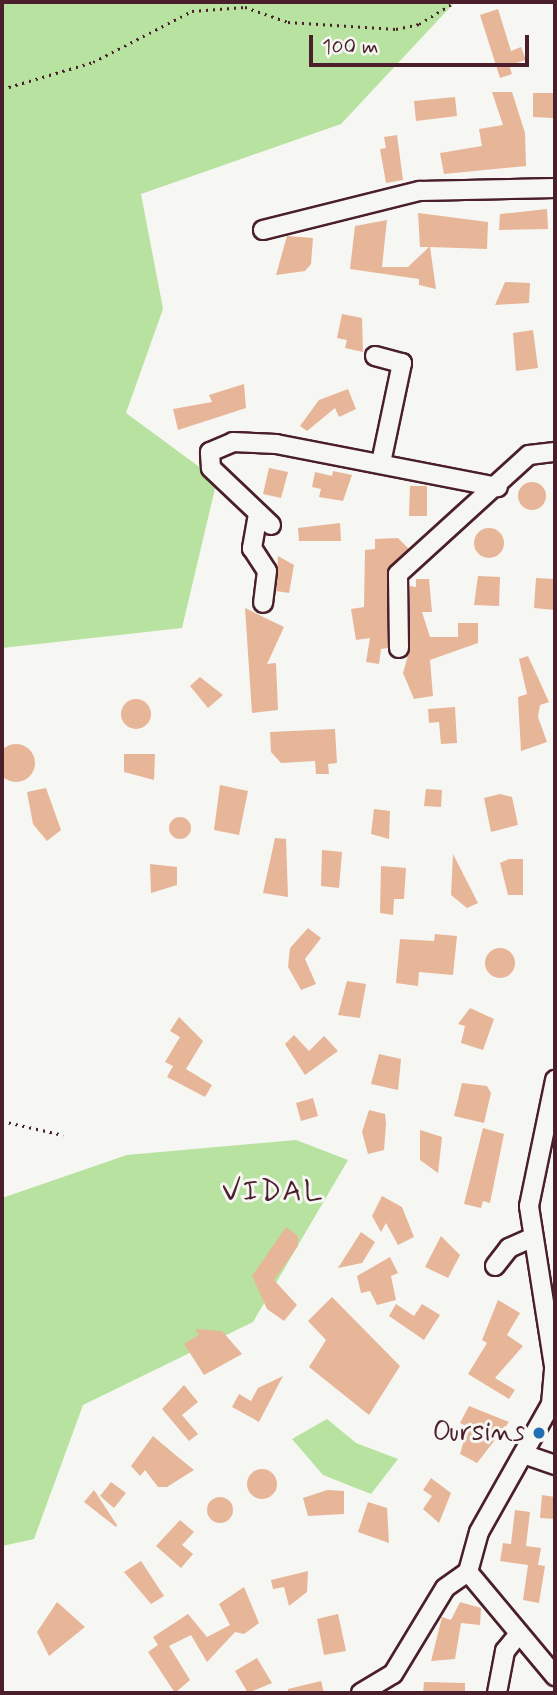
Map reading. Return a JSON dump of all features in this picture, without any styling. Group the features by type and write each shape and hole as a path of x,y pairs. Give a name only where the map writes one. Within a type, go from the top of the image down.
{"street":[{"path":"263,230 419,191 555,188"},
{"path":"375,356 402,363 381,463"},
{"path":"263,603 267,571 252,548 264,519 211,468 211,452 250,441 381,463 498,487"},
{"path":"399,648 398,574 498,487 529,455 555,452"},
{"path":"361,1693 393,1674 445,1588 468,1572 479,1532 546,1418 554,1366 529,1239 531,1194 555,1085"},
{"path":"495,1266 509,1248 529,1239"},
{"path":"526,1455 555,1465"},
{"path":"468,1572 555,1676"},
{"path":"497,1693 505,1651 520,1634"}],"path":[{"path":"2,89 93,62 192,11 245,7 288,22 396,29 419,24 455,2"},
{"path":"2,1121 62,1135"}],"green space":[{"path":"2,2 455,2 341,124 141,194 163,309 126,413 217,480 182,628 2,648"},
{"path":"296,1140 348,1160 253,1322 83,1405 34,1539 2,1546 2,1198 127,1155"},
{"path":"327,1419 356,1443 398,1459 371,1494 323,1475 292,1439"}],"building":[{"path":"498,9 511,51 521,47 526,60 509,65 512,74 500,78 480,15"},
{"path":"492,92 512,92 525,133 526,166 444,174 440,153 482,146 479,129 503,125"},
{"path":"533,93 554,93 554,118 533,117"},
{"path":"455,97 457,116 416,121 414,101"},
{"path":"397,135 403,180 386,183 380,149 386,148 384,137"},
{"path":"547,209 548,229 499,230 500,214"},
{"path":"418,213 488,222 487,249 430,247 436,289 419,285 419,279 350,269 355,226 387,220 382,267 408,267 429,247 420,247"},
{"path":"287,236 313,238 311,264 305,271 276,275"},
{"path":"505,282 530,283 529,303 495,305"},
{"path":"342,314 362,318 363,352 345,348 347,340 337,338"},
{"path":"533,330 538,368 516,371 513,333"},
{"path":"244,384 246,408 178,430 173,409 212,402 209,395"},
{"path":"348,389 356,409 339,417 335,408 307,431 300,426 319,400"},
{"path":"269,468 288,472 281,498 263,494"},
{"path":"333,471 352,475 343,501 319,497 321,489 312,487 315,472 332,476"},
{"path":"532,482 542,486 546,496 542,506 532,510 522,506 518,496 522,486"},
{"path":"410,486 427,486 427,516 409,516"},
{"path":"340,523 341,541 299,541 298,528"},
{"path":"489,528 499,533 504,543 499,553 489,558 479,553 474,543 479,533"},
{"path":"398,538 409,549 387,570 388,648 381,649 379,664 366,662 370,638 356,640 351,609 364,607 365,550 375,549 375,539"},
{"path":"278,556 294,565 289,593 276,591"},
{"path":"478,576 500,577 499,606 474,605"},
{"path":"536,578 555,579 555,610 534,608"},
{"path":"416,579 429,579 432,612 422,612 430,637 458,637 458,623 478,623 478,643 430,660 433,696 414,699 403,673 410,648 410,586 416,587"},
{"path":"245,608 284,627 267,664 276,663 278,710 252,713"},
{"path":"528,656 549,702 540,705 538,717 547,742 521,751 518,697 527,694 519,659"},
{"path":"200,677 223,695 208,708 190,686"},
{"path":"136,699 147,703 151,714 147,725 136,729 125,725 121,714 125,703"},
{"path":"455,707 457,743 441,744 439,722 429,723 428,709"},
{"path":"335,729 337,763 328,764 329,774 316,774 315,761 281,763 271,752 270,732"},
{"path":"16,744 29,750 35,763 29,776 16,782 3,776 -3,763 3,750"},
{"path":"124,754 155,754 154,780 124,772"},
{"path":"220,785 248,791 239,835 214,830"},
{"path":"46,788 61,830 47,841 33,824 27,792"},
{"path":"426,789 442,790 441,807 424,806"},
{"path":"500,794 512,797 518,825 491,832 484,798"},
{"path":"374,809 390,811 389,839 371,834"},
{"path":"180,817 188,820 191,828 188,836 180,839 172,836 169,828 172,820"},
{"path":"275,838 286,839 288,897 263,893"},
{"path":"322,850 342,852 339,888 321,886"},
{"path":"453,854 478,903 467,908 451,895"},
{"path":"509,859 523,859 523,895 508,895 500,863"},
{"path":"150,864 177,867 177,885 151,893"},
{"path":"381,866 406,868 404,899 394,899 393,915 380,913"},
{"path":"308,928 321,938 305,959 316,984 301,990 288,967 290,948"},
{"path":"435,934 457,936 453,975 419,972 418,986 396,983 400,939 434,941"},
{"path":"500,948 511,952 515,963 511,974 500,978 489,974 485,963 489,952"},
{"path":"347,981 366,984 360,1018 338,1015"},
{"path":"470,1008 494,1019 483,1050 461,1043 465,1026 458,1024"},
{"path":"179,1017 203,1041 186,1069 212,1085 205,1097 167,1077 173,1066 165,1062 180,1037 170,1031"},
{"path":"294,1035 309,1051 324,1036 338,1051 305,1075 285,1044"},
{"path":"379,1054 401,1059 398,1090 371,1084"},
{"path":"462,1083 487,1086 491,1093 484,1123 454,1116"},
{"path":"313,1098 318,1116 301,1121 296,1103"},
{"path":"369,1110 385,1114 386,1124 384,1150 368,1154 362,1132"},
{"path":"483,1128 504,1134 490,1203 483,1201 481,1208 464,1204"},
{"path":"420,1130 442,1137 438,1173 420,1160"},
{"path":"382,1196 402,1207 414,1237 398,1245 386,1223 381,1232 372,1216"},
{"path":"286,1227 298,1236 298,1246 274,1280 297,1305 284,1321 267,1309 252,1276"},
{"path":"361,1232 375,1242 362,1263 338,1268"},
{"path":"441,1236 460,1255 448,1278 425,1267"},
{"path":"390,1257 398,1273 391,1276 396,1300 377,1305 370,1291 361,1293 357,1276"},
{"path":"332,1297 400,1366 369,1415 309,1367 326,1340 308,1321"},
{"path":"498,1300 520,1313 507,1335 523,1346 495,1378 515,1390 509,1399 468,1374 487,1343 482,1340"},
{"path":"396,1304 414,1316 422,1304 440,1315 424,1340 389,1316"},
{"path":"195,1329 222,1331 242,1354 204,1375 184,1344 199,1335"},
{"path":"283,1376 259,1422 232,1407 239,1394 251,1401 258,1388"},
{"path":"184,1385 198,1402 182,1415 198,1434 189,1441 162,1409"},
{"path":"469,1406 509,1422 477,1463 460,1454 468,1427 460,1423"},
{"path":"153,1436 194,1470 167,1487 158,1487 145,1470 140,1476 131,1466"},
{"path":"262,1469 268,1470 276,1478 276,1490 268,1498 262,1499 256,1498 248,1490 247,1484 248,1478 256,1470"},
{"path":"431,1478 451,1493 439,1523 423,1509 432,1496 423,1490"},
{"path":"111,1482 126,1493 114,1508 100,1496"},
{"path":"94,1490 117,1525 116,1527 84,1502"},
{"path":"327,1490 344,1491 344,1514 308,1516 303,1498"},
{"path":"542,1495 555,1497 555,1519 540,1518"},
{"path":"220,1497 229,1501 233,1510 229,1519 220,1523 211,1519 207,1510 211,1501"},
{"path":"368,1502 387,1508 389,1543 358,1532"},
{"path":"515,1510 530,1512 526,1546 541,1548 538,1565 545,1566 539,1603 523,1600 528,1565 500,1561 503,1543 511,1544"},
{"path":"180,1520 194,1532 182,1545 193,1554 181,1568 156,1546"},
{"path":"141,1561 164,1596 151,1604 124,1572"},
{"path":"308,1571 307,1592 289,1606 284,1587 273,1589 271,1580"},
{"path":"244,1587 259,1623 244,1634 235,1632 207,1662 191,1635 169,1646 190,1680 175,1693 148,1652 158,1645 153,1637 188,1614 207,1637 230,1625 219,1604"},
{"path":"57,1602 85,1627 49,1656 37,1632"},
{"path":"460,1602 481,1608 480,1625 461,1623 455,1659 431,1661 442,1617 451,1620"},
{"path":"338,1614 346,1651 324,1655 317,1619"},
{"path":"257,1658 272,1683 248,1693 235,1671"},
{"path":"321,1681 324,1693 288,1693 288,1689"},
{"path":"424,1682 465,1683 465,1693 423,1693"}],"place":[{"name":"Oursins","path":"539,1433"}],"district":[{"name":"VIDAL","path":"273,1192"}]}
